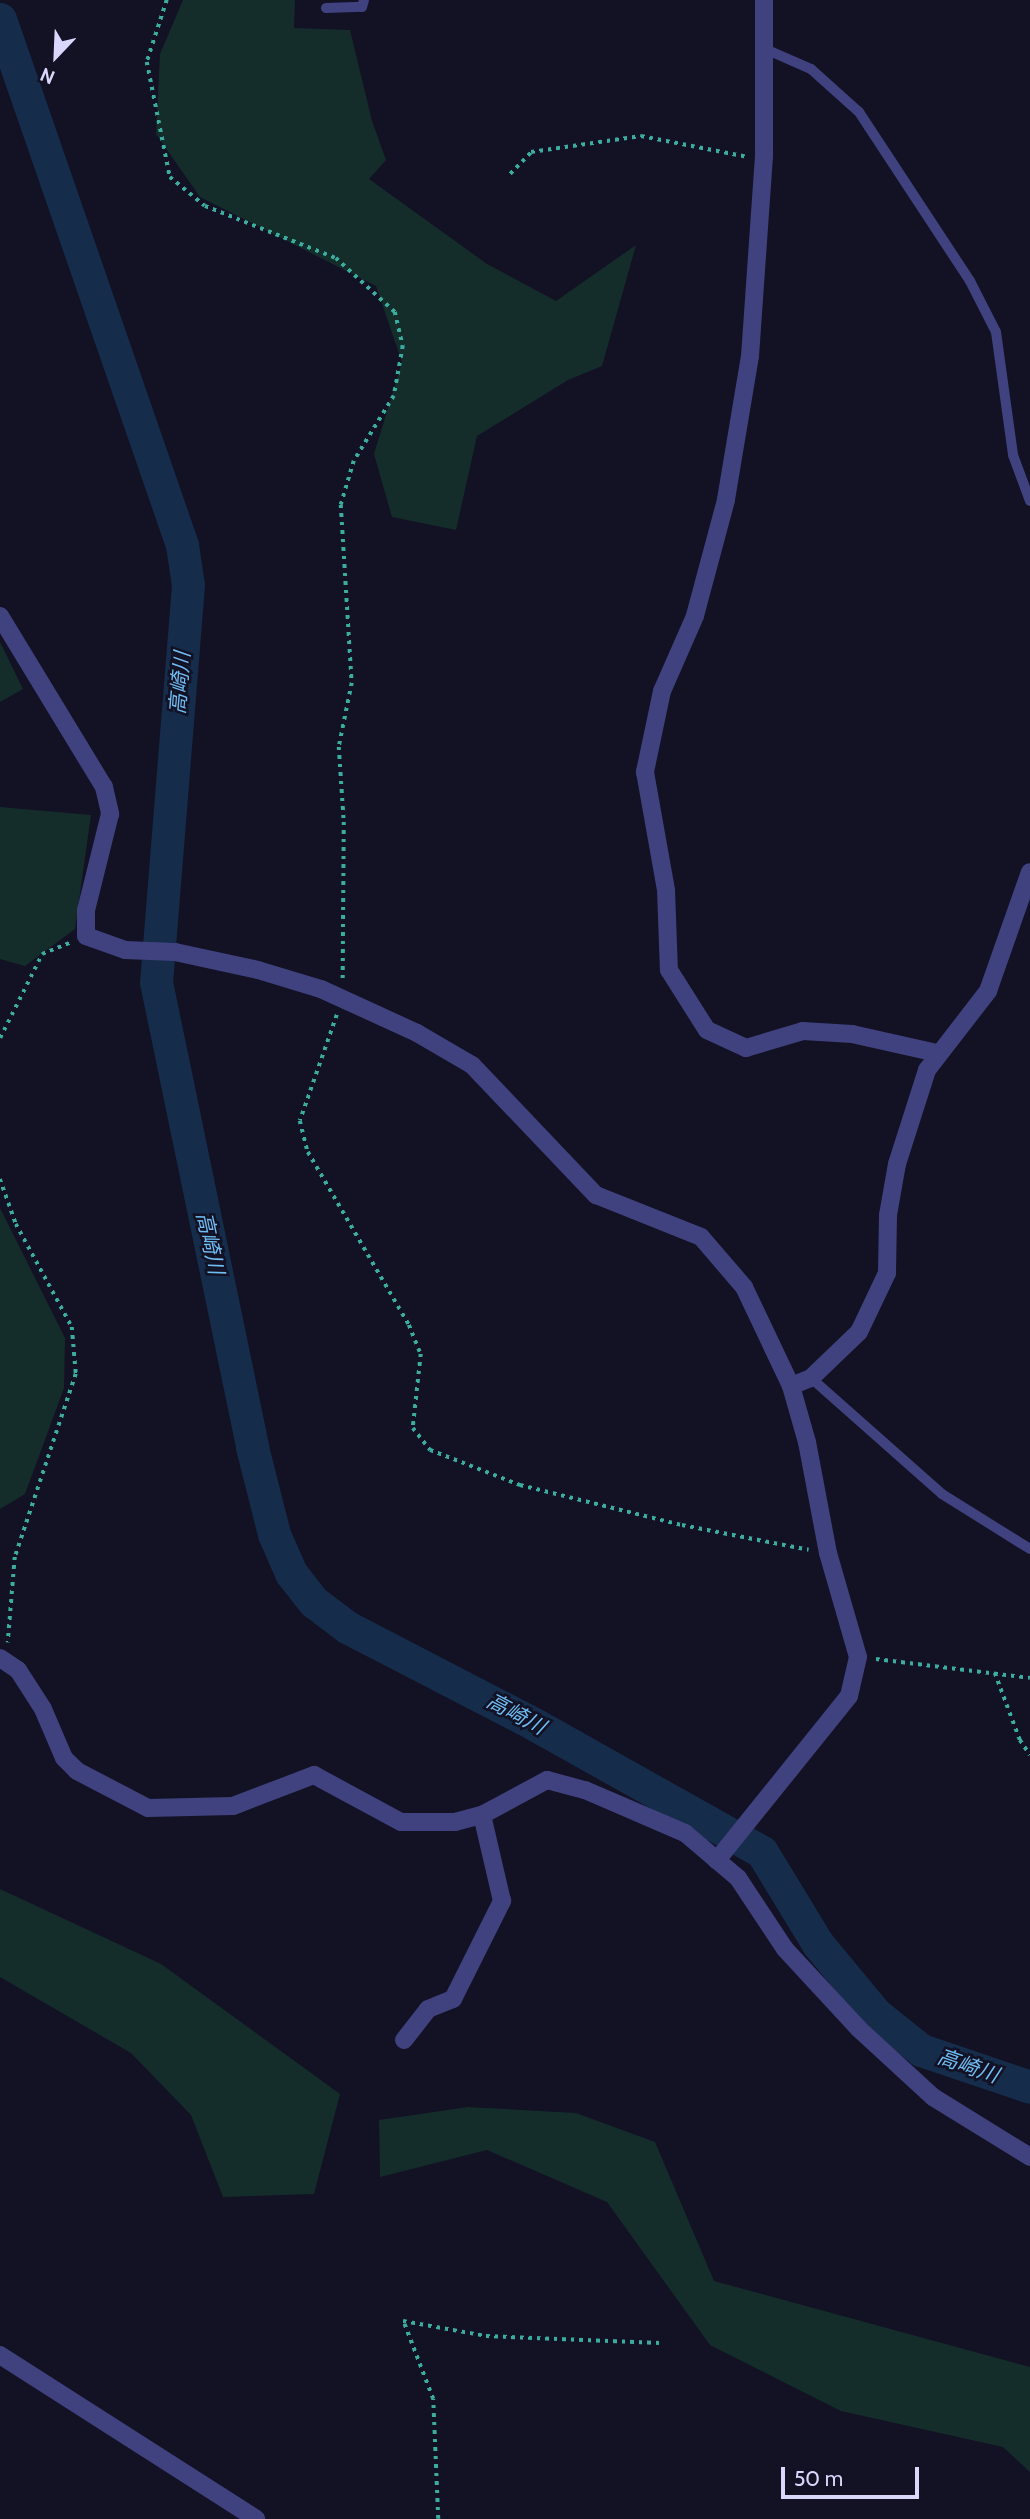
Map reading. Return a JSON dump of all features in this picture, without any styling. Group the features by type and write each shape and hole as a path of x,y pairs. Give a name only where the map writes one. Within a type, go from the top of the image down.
{"street":[{"path":"764,0 763,161 750,356 726,500 695,615 662,691 645,772 666,890 670,970 707,1030 746,1048 803,1031 852,1034 937,1054"},
{"path":"0,615 104,787 110,814 86,910 86,936 125,950 175,952 258,970 343,999 472,1065 596,1195 701,1237 744,1287 791,1386 807,1442 828,1553 858,1657 849,1696 718,1860"},
{"path":"791,1386 811,1378 859,1332 887,1273 888,1215 897,1164 927,1070 988,990 1030,872"},
{"path":"4,1659 43,1709 64,1758 77,1771 148,1808 233,1806 314,1775 401,1822 455,1822 482,1815 547,1780 585,1790 685,1833 718,1860 749,1892 785,1949 859,2029 933,2096 1030,2157"},
{"path":"404,2039 428,2009 453,1999 502,1901 482,1815"},
{"path":"0,2355 256,2519"}],"lane":[{"path":"326,8 362,7 364,0"},
{"path":"763,48 811,69 859,112 970,281 996,332 1013,455 1030,501"},
{"path":"811,1378 942,1494 1030,1549"}],"path":[{"path":"167,0 147,62 170,177 205,206 336,258 395,312 403,346 394,396 354,461 341,505 352,682 339,747 344,822 343,999 306,1093 300,1121 308,1152 409,1325 421,1354 413,1428 430,1450 520,1485 682,1525 828,1553"},
{"path":"510,174 531,152 641,136 763,161"},
{"path":"0,1038 42,954 86,936"},
{"path":"0,1179 16,1224 72,1327 76,1374 15,1557 4,1659"},
{"path":"858,1657 1030,1678"},
{"path":"995,1673 1020,1740 1030,1755"},
{"path":"438,2519 433,2399 403,2321 486,2336 660,2343"}],"green space":[{"path":"183,0 295,0 294,28 350,30 372,121 386,160 369,179 487,264 556,301 636,245 602,366 568,380 477,436 456,530 392,517 374,454 402,362 376,286 200,197 156,134 160,54"},
{"path":"0,642 23,689 0,702"},
{"path":"0,807 91,815 75,929 25,966 0,959"},
{"path":"0,1208 65,1338 64,1388 25,1494 0,1509"},
{"path":"0,1889 161,1964 340,2094 314,2194 223,2197 191,2115 131,2053 0,1977"},
{"path":"468,2107 576,2113 655,2142 714,2281 1030,2367 1030,2472 1003,2447 841,2411 710,2345 607,2202 487,2150 380,2177 379,2120"}],"waterway":[{"name":"高崎川","path":"0,19 182,545 188,585 156,982 252,1447 274,1534 291,1573 314,1602 347,1627 534,1724 762,1852 818,1944 875,2013 921,2050 1030,2087"}]}
